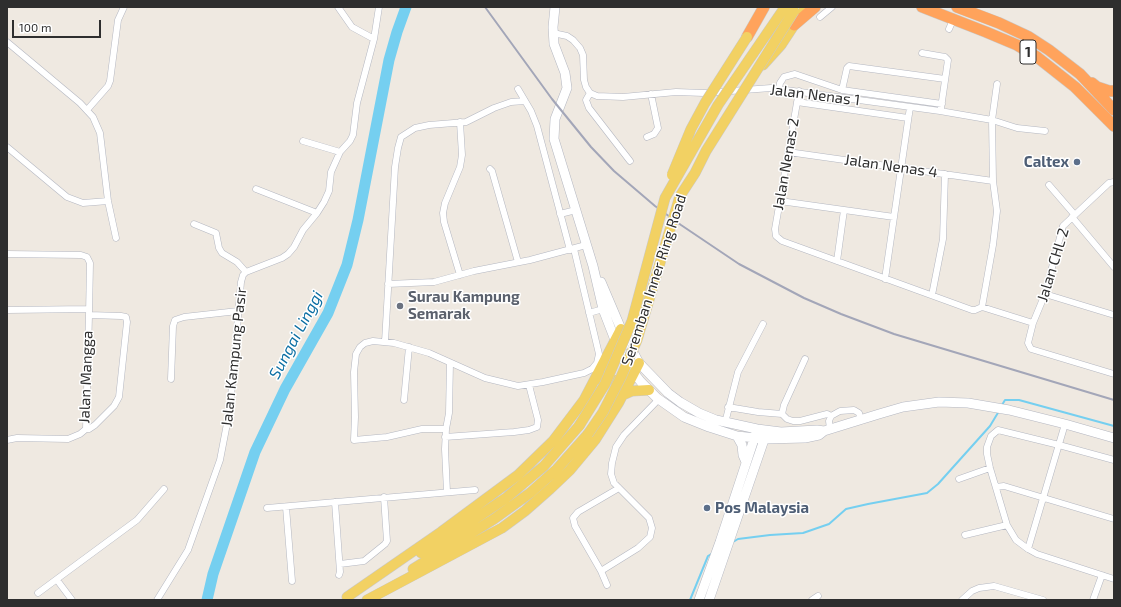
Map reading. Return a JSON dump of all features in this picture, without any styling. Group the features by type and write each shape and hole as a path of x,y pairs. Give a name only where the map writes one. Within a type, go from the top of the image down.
{"highway":[{"path":"747,37 764,7"},
{"name":"1","path":"922,7 951,24 986,32 1017,45 1037,57 1075,87 1114,126"},
{"name":"1","path":"957,7 999,23 1029,37 1049,50 1080,74 1113,107"},
{"path":"794,25 818,12"},
{"path":"1080,74 1097,87 1114,91"}],"main road":[{"path":"555,7 553,33 554,44 565,72 567,88 555,119 554,139 593,266 603,309 622,358 634,374 659,399 684,417 737,436 756,434 805,438 819,435 827,430 903,407 939,402 968,403 990,406 1065,424 1114,438"},
{"path":"665,198 676,164 691,129 705,103 747,37 770,7"},
{"path":"756,72 781,45 806,7"},
{"name":"Seremban Inner Ring Road","path":"364,600 494,519 530,493 557,469 588,434 603,412 621,377 637,340 680,196 695,173 706,151 756,72 792,8"},
{"name":"Seremban Inner Ring Road","path":"345,598 451,535 506,498 544,466 579,426 605,384 632,322 665,198 718,105 792,8"},
{"path":"593,266 621,329 639,363 680,402 699,413 756,434"},
{"path":"345,598 441,532 518,475 553,442 584,400 621,329"},
{"path":"367,600 502,528 525,511 570,470 595,440 623,395 639,363"},
{"path":"591,386 605,378 614,380 621,386 623,395"},
{"path":"623,395 632,391 649,390"},
{"path":"724,543 746,462 756,434"},
{"path":"699,600 720,554 766,435"},
{"path":"737,436 742,445 746,462"},
{"path":"709,600 720,554"}],"street":[{"path":"87,110 108,86 110,81 118,20 124,7"},
{"path":"338,7 352,27 374,38"},
{"name":"Jalan Kampung Pasir","path":"157,600 188,550 220,460 230,408 240,282 246,272 282,258 288,254 294,247 303,230 317,213 330,191 331,172 340,152 350,141 353,135 356,103 374,38 379,7"},
{"path":"818,12 832,7"},
{"path":"553,33 567,36 580,48 584,80 590,93 586,100 589,108 630,161"},
{"path":"7,42 80,103 93,117 100,134 108,201 116,238"},
{"path":"922,54 945,57 948,60 940,111"},
{"path":"842,90 846,68 849,66 945,79"},
{"path":"779,89 780,83 784,77 795,74 842,90 942,104"},
{"path":"982,307 993,246 997,210 993,180 992,120 997,84"},
{"path":"830,95 832,86"},
{"name":"Jalan Nenas 1","path":"590,93 597,96 622,97 651,94 687,92 704,93 770,88 940,111 992,120 1017,128 1045,131"},
{"path":"446,429 422,429 386,438 354,440 354,372 356,354 360,347 365,343 373,341 409,347 429,353 485,378 518,386 528,386 584,373 592,369 597,363 599,354 572,249 560,214 537,126 531,111 518,89"},
{"name":"Jalan Nenas 2","path":"799,91 775,229 776,236 782,241 837,262"},
{"path":"647,137 654,134 658,128 651,94"},
{"path":"385,342 395,167 401,137 415,128 466,122 494,108 511,102 525,101"},
{"path":"797,102 908,118"},
{"path":"885,279 910,107"},
{"path":"460,122 462,155 460,167 445,202 443,212 444,222 460,275"},
{"path":"303,142 340,152"},
{"path":"7,147 67,198 89,204 108,201"},
{"name":"Jalan Nenas 4","path":"788,152 993,180"},
{"path":"490,169 494,178 518,262"},
{"path":"932,295 943,240 945,174"},
{"name":"Jalan CHL 2","path":"1113,182 1109,183 1073,215 1063,226 1044,294 1033,323 1028,343 1031,349 1114,374"},
{"path":"1049,185 1114,267"},
{"path":"256,189 317,213"},
{"path":"780,201 894,217"},
{"path":"560,214 576,210"},
{"path":"844,210 837,262 972,310 982,307 1033,323"},
{"path":"194,224 216,233 222,253 237,262 246,272"},
{"path":"388,284 434,282 474,271 586,245"},
{"path":"7,254 81,255 87,257 90,262 89,312 126,318 127,322 119,397 114,406 95,425 89,429 86,428"},
{"path":"1044,294 1114,315"},
{"path":"589,313 603,309"},
{"name":"Jalan Mangga","path":"7,310 89,312 86,428 80,434 68,439 17,438 7,440"},
{"path":"170,379 173,326 175,320 184,317 238,311"},
{"path":"725,423 738,372 763,324"},
{"path":"404,400 409,347"},
{"path":"782,414 786,400 805,359"},
{"path":"447,492 445,465 446,429 449,413 450,363"},
{"path":"446,437 514,432 529,430 537,427 538,420 528,386"},
{"path":"601,571 638,548 650,537 652,528 649,518 614,483 611,474 616,447 624,435 659,399"},
{"path":"728,407 782,414 787,419 793,421 800,421 827,414 831,416"},
{"path":"827,430 831,416 840,411 854,410 859,413 861,420"},
{"path":"1028,549 1065,424"},
{"path":"1114,460 1059,444 998,430 994,432 989,440 987,454 1007,525 1016,540 1037,554 1114,578"},
{"path":"959,479 990,468"},
{"path":"996,486 1004,486 1114,519"},
{"path":"607,585 601,571 575,526 574,518 578,512 619,488"},
{"path":"38,593 137,520 164,489"},
{"path":"267,508 475,490"},
{"path":"340,564 364,561 387,541 384,497"},
{"path":"335,502 340,564 339,575"},
{"path":"286,507 292,581"},
{"path":"964,535 1007,525"},
{"path":"1093,600 1102,575"},
{"path":"56,580 72,600"},
{"path":"962,600 972,591 979,588 994,586 1043,600"},
{"path":"812,600 818,596"}],"waterway":[{"name":"Sungai Linggi","path":"207,600 213,574 255,452 285,389 328,313 347,265 358,220 389,60 406,7"},
{"path":"1002,405 1005,400 1019,400 1114,426"},
{"path":"733,542 738,539 803,533 829,524 846,509 927,493 938,484 990,426 999,411"},
{"path":"690,600 708,556 713,553"}],"railway":[{"path":"485,7 552,99 591,147 614,171 655,206 739,264 804,298 894,334 1114,400"}],"place":[{"name":"Caltex","path":"1077,162"},
{"name":"Surau Kampung Semarak","path":"400,306"},
{"name":"Pos Malaysia","path":"707,508"}]}
